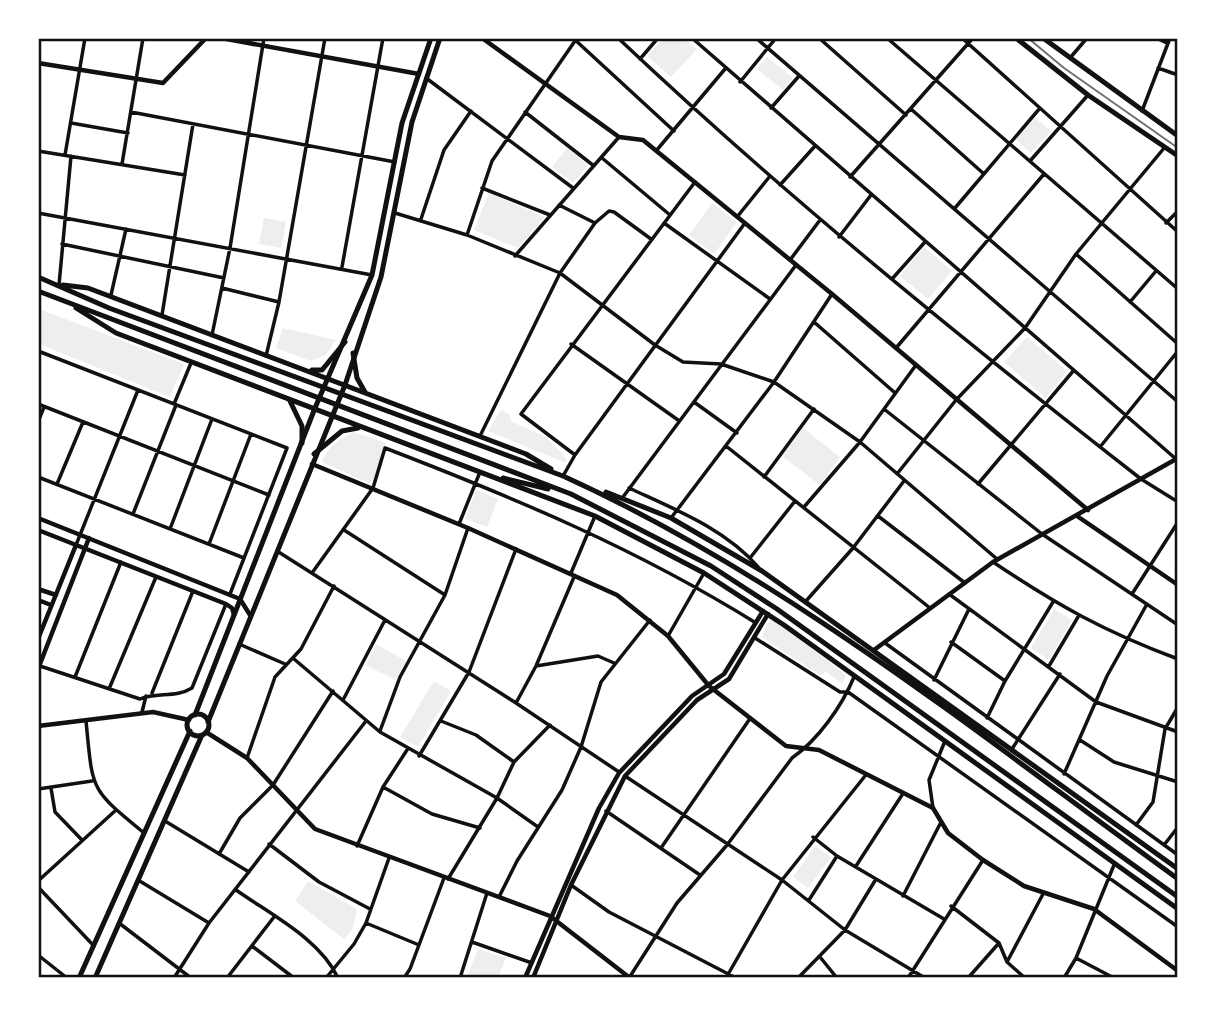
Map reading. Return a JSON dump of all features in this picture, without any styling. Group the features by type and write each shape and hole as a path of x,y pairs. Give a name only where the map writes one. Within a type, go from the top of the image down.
{"main road":[{"path":"79,978 190,731 189,720 195,715 315,408 372,275 405,110 431,38"},
{"path":"95,978 204,734 314,454 345,385 381,277 412,122 440,38"},
{"path":"1016,38 1088,95 1178,156"},
{"path":"1043,38 1178,136"},
{"path":"38,275 109,307 590,488 724,560 804,611 1178,878"},
{"path":"59,285 88,288 266,356 328,376 367,395 526,454 563,476"},
{"path":"38,291 571,494 710,566 768,604 1178,897"},
{"path":"64,300 116,333 594,516 704,573 766,612 1178,909"},
{"path":"301,368 322,370 345,342"},
{"path":"354,353 357,378 367,395"},
{"path":"287,397 296,409 302,426 302,443"},
{"path":"314,454 342,431 365,428"},
{"path":"480,472 571,494"},
{"path":"590,488 623,497 671,519 762,572 1178,869"},
{"path":"195,715 203,715 208,722"},
{"path":"190,731 204,734"}],"street":[{"path":"59,285 71,123 85,38"},
{"path":"122,165 143,38"},
{"path":"221,38 419,74"},
{"path":"212,335 230,248 264,38"},
{"path":"266,356 279,302 325,38"},
{"path":"342,268 383,38"},
{"path":"482,38 491,41 619,137 643,140 832,293 1088,510"},
{"path":"618,38 693,109 839,237 1100,447 1141,479 1178,502"},
{"path":"640,59 659,38"},
{"path":"692,38 1177,458 996,561 874,650"},
{"path":"756,38 1178,402"},
{"path":"740,82 776,38"},
{"path":"819,38 906,115"},
{"path":"887,38 1177,289"},
{"path":"962,38 1178,232"},
{"path":"850,177 973,38"},
{"path":"1069,59 1087,38"},
{"path":"1142,111 1169,41 1156,38"},
{"path":"38,63 136,81 163,83 204,39"},
{"path":"467,235 492,161 575,39 674,131"},
{"path":"1158,68 1178,75"},
{"path":"656,151 726,69"},
{"path":"771,108 799,76"},
{"path":"426,78 573,188"},
{"path":"1030,161 1088,95"},
{"path":"955,208 1008,142 1040,108"},
{"path":"911,109 984,174"},
{"path":"421,219 444,150 471,111"},
{"path":"131,112 248,132 306,146 395,162"},
{"path":"525,112 594,166"},
{"path":"71,123 128,133"},
{"path":"162,316 193,124"},
{"path":"515,256 619,137"},
{"path":"780,185 815,146"},
{"path":"897,474 956,400 1025,328 1076,254 1165,148"},
{"path":"38,151 186,175"},
{"path":"601,158 670,215"},
{"path":"896,348 1044,174"},
{"path":"737,217 770,176"},
{"path":"575,455 521,414 695,182"},
{"path":"482,188 550,215"},
{"path":"839,237 871,195"},
{"path":"559,205 595,223"},
{"path":"480,436 560,273 595,223 608,211 614,212 651,239"},
{"path":"1166,222 1178,211"},
{"path":"38,213 372,275"},
{"path":"395,213 467,235 560,273 655,345 683,362 721,364 774,383 860,442 996,561 1053,602 1125,640 1178,659"},
{"path":"790,260 820,220"},
{"path":"664,223 769,299"},
{"path":"563,476 575,455 745,223"},
{"path":"110,296 126,229"},
{"path":"892,279 925,242"},
{"path":"62,244 120,259 224,278"},
{"path":"1076,254 1178,344"},
{"path":"623,497 796,265"},
{"path":"1130,302 1156,271"},
{"path":"222,288 279,302"},
{"path":"671,519 774,383 832,293"},
{"path":"814,322 894,392"},
{"path":"571,344 678,420"},
{"path":"38,351 287,448 230,594"},
{"path":"1100,447 1178,351"},
{"path":"132,514 192,361"},
{"path":"804,507 860,442 916,365"},
{"path":"978,484 1073,370"},
{"path":"38,639 138,390"},
{"path":"694,402 737,433"},
{"path":"38,404 270,495"},
{"path":"38,422 44,407"},
{"path":"764,477 814,409"},
{"path":"884,409 1042,534 1178,625"},
{"path":"170,529 212,419"},
{"path":"57,484 83,422"},
{"path":"209,544 251,434"},
{"path":"726,446 930,608"},
{"path":"312,573 373,488 385,448 591,531 697,587 756,624"},
{"path":"311,463 459,524 617,595 668,636 712,688 749,720 786,746 819,750 902,795 933,808"},
{"path":"459,524 480,472"},
{"path":"38,477 244,558"},
{"path":"806,601 853,548 904,481"},
{"path":"629,488 678,510 741,547 762,572"},
{"path":"750,558 795,501"},
{"path":"516,702 536,666 591,531 594,516"},
{"path":"878,516 965,583"},
{"path":"1077,516 1178,585"},
{"path":"38,518 230,594 240,599 250,615"},
{"path":"1131,594 1178,522"},
{"path":"380,732 400,677 445,595 468,528"},
{"path":"38,530 226,604 232,608 234,616"},
{"path":"344,530 445,595"},
{"path":"89,538 39,667 140,699 152,694 183,694 192,688 226,604"},
{"path":"419,756 469,672 516,549"},
{"path":"277,551 516,702 619,773"},
{"path":"75,677 121,562"},
{"path":"668,636 704,573"},
{"path":"109,689 156,577"},
{"path":"247,758 275,677 294,659 334,586"},
{"path":"38,589 56,595"},
{"path":"152,694 193,591"},
{"path":"949,594 1096,702 1178,732"},
{"path":"38,600 51,606"},
{"path":"986,718 1053,602"},
{"path":"1064,774 1125,640 1147,604"},
{"path":"934,680 969,609"},
{"path":"533,978 571,885 625,776 697,700 712,688 766,612"},
{"path":"525,978 599,808 619,773 692,696 729,679 755,638 766,612"},
{"path":"1049,666 1078,617"},
{"path":"343,700 385,620"},
{"path":"500,895 538,827 551,811 581,747 601,682 650,620"},
{"path":"755,638 840,692 848,692 1178,927"},
{"path":"951,642 1005,681"},
{"path":"885,643 1178,855"},
{"path":"239,644 286,665"},
{"path":"536,666 598,656 614,663"},
{"path":"294,659 380,732 407,750 497,797 538,827"},
{"path":"1011,750 1060,674"},
{"path":"204,734 247,758 315,829 446,879 500,895 550,916 629,977 654,936 700,875 727,845 792,758 806,749 848,692 854,677"},
{"path":"219,854 240,818 273,785 333,691"},
{"path":"142,712 146,696"},
{"path":"1136,825 1153,802 1165,729 1178,707"},
{"path":"38,726 142,712 173,715 189,720"},
{"path":"661,848 749,720"},
{"path":"86,721 92,781 101,797 146,834"},
{"path":"174,978 209,923 296,810 309,798 366,721"},
{"path":"440,721 476,734 514,762"},
{"path":"404,978 446,879 480,828 514,762 550,725"},
{"path":"1080,740 1114,762 1178,782"},
{"path":"945,741 929,780 933,808 940,824 961,845 1043,894 1094,909 1178,971"},
{"path":"357,846 383,787 407,750"},
{"path":"625,776 782,880 845,930 925,978"},
{"path":"728,975 782,880 813,838 866,776"},
{"path":"38,789 92,781"},
{"path":"383,787 432,814 480,828"},
{"path":"51,788 55,812 82,841"},
{"path":"856,866 902,795"},
{"path":"38,881 116,810"},
{"path":"606,811 700,875"},
{"path":"165,821 249,872"},
{"path":"903,897 940,824"},
{"path":"1164,845 1178,827"},
{"path":"813,838 903,897 944,919"},
{"path":"269,844 319,882 370,909"},
{"path":"809,900 837,856"},
{"path":"326,978 354,944 366,923 388,858"},
{"path":"908,978 951,906 983,860"},
{"path":"1064,978 1076,958 1094,909 1115,864"},
{"path":"38,872 49,872"},
{"path":"798,978 845,930 876,879"},
{"path":"138,880 209,923"},
{"path":"571,885 609,912 736,978"},
{"path":"38,887 94,946"},
{"path":"236,890 299,935 333,968 338,978"},
{"path":"460,978 488,892"},
{"path":"1006,962 1043,894"},
{"path":"951,906 999,943 1006,962 1025,978"},
{"path":"227,978 274,916"},
{"path":"119,923 191,978"},
{"path":"366,923 419,945"},
{"path":"472,942 532,963"},
{"path":"968,978 999,943"},
{"path":"252,946 293,978"},
{"path":"38,955 66,978"},
{"path":"820,957 838,978"},
{"path":"1076,958 1114,978"}],"shaded area":[{"path":"662,39 684,39 697,49 671,77 647,56"},
{"path":"767,57 793,78 783,90 757,69"},
{"path":"1035,118 1051,131 1031,153 1016,140"},
{"path":"567,148 588,165 573,183 552,167"},
{"path":"489,193 545,217 518,248 474,230"},
{"path":"712,203 737,222 714,254 689,235"},
{"path":"264,218 286,222 281,248 259,244"},
{"path":"924,247 952,271 928,299 900,276"},
{"path":"39,309 184,364 170,397 39,344"},
{"path":"283,328 336,340 326,355 311,361 276,348"},
{"path":"1027,337 1067,371 1046,398 1004,362"},
{"path":"501,410 509,414 512,422 546,437 566,458 566,463 488,431"},
{"path":"803,428 840,457 820,485 782,456"},
{"path":"354,432 386,443 374,478 369,483 322,462 335,444"},
{"path":"476,490 498,499 487,527 465,519"},
{"path":"1054,609 1072,620 1049,660 1031,648"},
{"path":"774,620 846,675 842,684 825,671 821,676 762,637 767,623"},
{"path":"376,644 406,661 396,680 365,665"},
{"path":"434,681 451,691 418,747 400,737"},
{"path":"815,846 831,857 808,888 793,877"},
{"path":"308,881 357,909 352,930 344,939 295,901"},
{"path":"478,949 506,958 498,977 467,977"}],"tram line":[{"path":"1028,38 1064,68 1178,148"}]}
